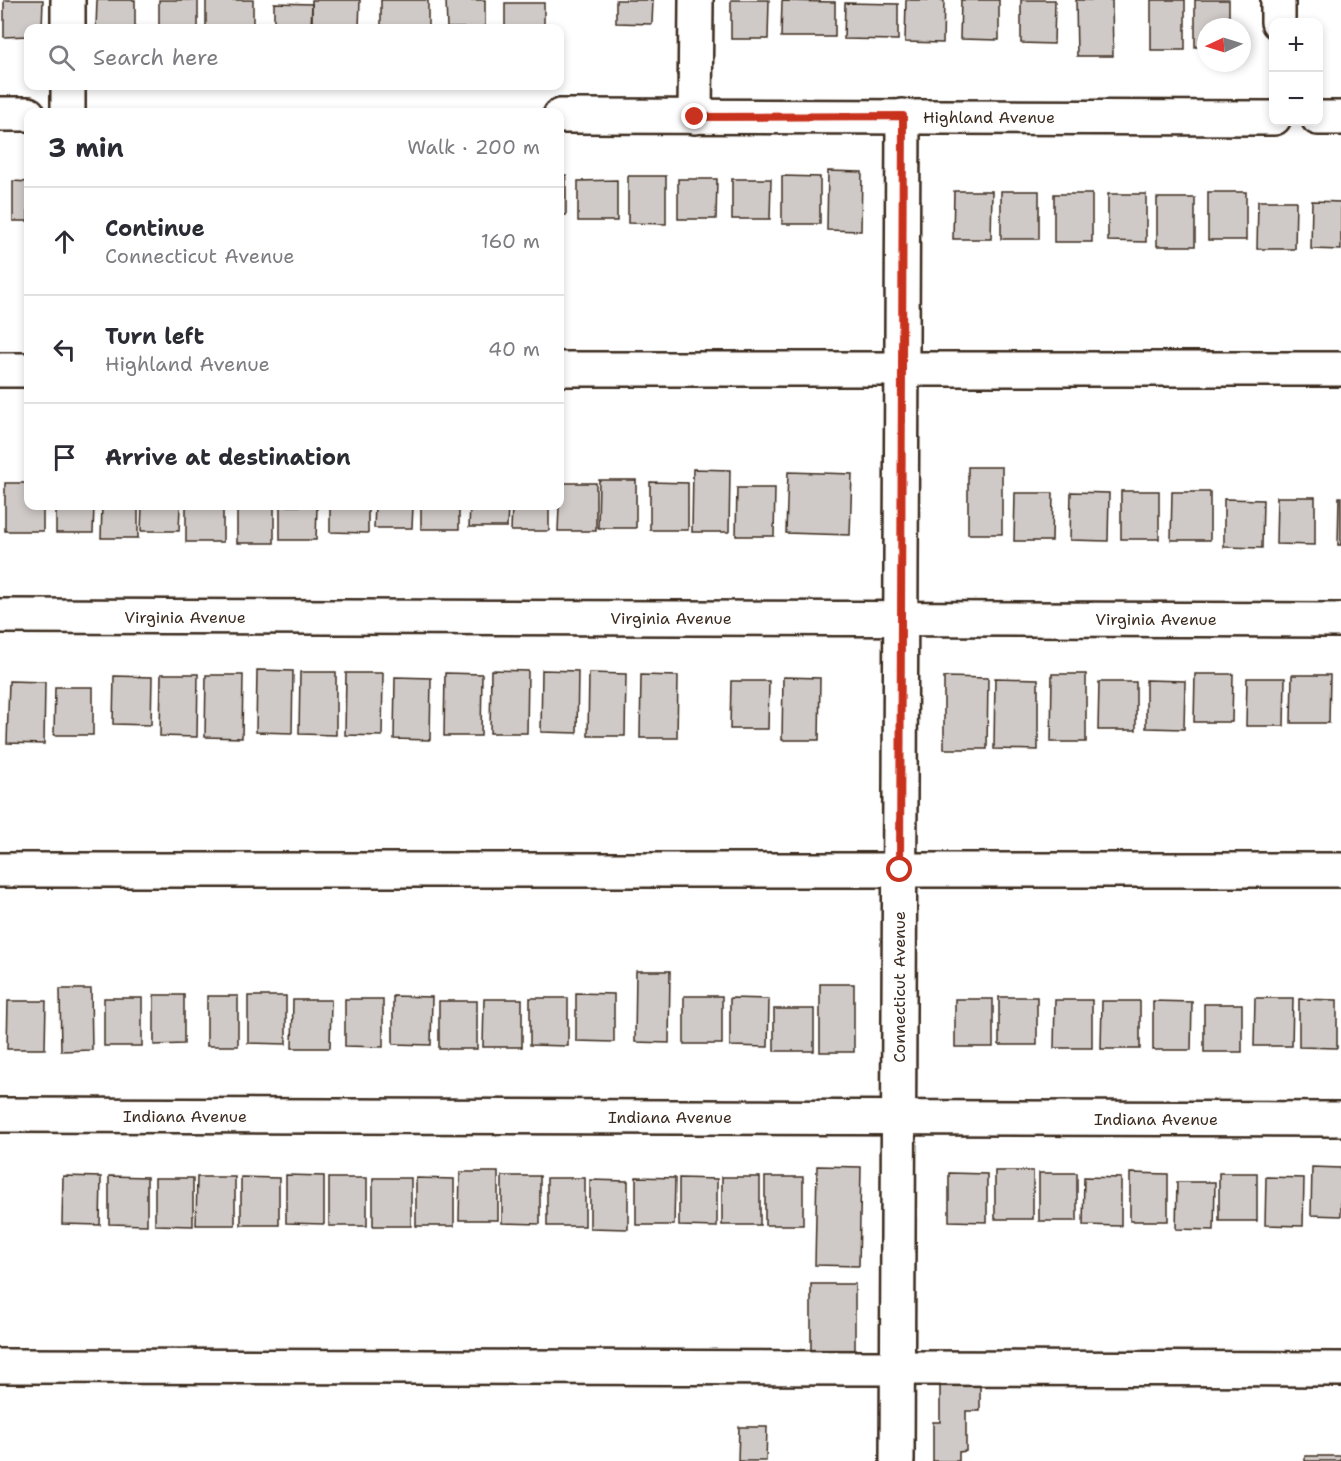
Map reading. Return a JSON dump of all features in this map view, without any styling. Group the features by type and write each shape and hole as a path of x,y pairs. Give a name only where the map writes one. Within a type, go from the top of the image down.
{"street":[{"path":"68,0 68,24"},
{"path":"695,117 696,0"},
{"path":"1278,0 1278,18"},
{"path":"68,90 68,108"},
{"path":"0,114 24,114"},
{"name":"Highland Avenue","path":"564,116 1269,118"},
{"name":"Connecticut Avenue","path":"897,1461 903,116"},
{"path":"1323,118 1341,118"},
{"path":"564,369 1341,369"},
{"path":"0,370 24,370"},
{"name":"Virginia Avenue","path":"0,616 1341,620"},
{"path":"0,870 1341,870"},
{"name":"Indiana Avenue","path":"0,1115 1341,1119"},
{"path":"0,1366 1341,1369"}],"building":[{"path":"4,0 43,0 42,24 24,24 24,36 4,37"},
{"path":"97,0 135,0 135,24 96,24"},
{"path":"159,0 198,0 198,24 159,24"},
{"path":"206,0 253,0 253,24 206,24"},
{"path":"312,0 360,0 359,24 312,24"},
{"path":"381,0 428,0 428,24 381,24"},
{"path":"446,0 485,0 485,24 447,24"},
{"path":"616,0 653,0 652,24 616,23"},
{"path":"731,0 769,0 768,39 731,39"},
{"path":"906,0 944,0 943,43 905,42"},
{"path":"961,0 999,0 999,40 960,39"},
{"path":"1021,0 1055,0 1054,44 1021,43"},
{"path":"1076,0 1112,0 1113,56 1077,56"},
{"path":"1151,0 1185,0 1185,50 1151,50"},
{"path":"1195,0 1229,0 1229,18 1197,18 1197,47 1195,47"},
{"path":"782,1 835,2 835,37 781,37"},
{"path":"274,3 312,4 311,24 274,24"},
{"path":"505,3 544,3 544,24 505,24"},
{"path":"845,3 898,4 898,40 844,39"},
{"path":"828,171 862,172 861,231 827,230"},
{"path":"564,175 566,175 566,215 564,215"},
{"path":"628,176 666,176 666,224 628,223"},
{"path":"782,176 820,177 820,224 782,224"},
{"path":"678,179 717,179 716,219 678,219"},
{"path":"732,179 771,179 770,219 732,219"},
{"path":"617,180 617,221 578,221 578,181"},
{"path":"13,181 24,182 24,221 13,221"},
{"path":"954,191 992,191 991,239 953,239"},
{"path":"1001,191 1039,191 1039,239 1001,239"},
{"path":"1208,192 1246,192 1246,240 1208,240"},
{"path":"1054,194 1092,194 1092,242 1054,242"},
{"path":"1108,194 1146,194 1146,242 1108,241"},
{"path":"1157,198 1195,198 1195,246 1157,246"},
{"path":"1258,201 1296,201 1295,249 1257,249"},
{"path":"1312,201 1341,202 1341,250 1311,249"},
{"path":"968,467 1002,467 1002,534 968,534"},
{"path":"693,469 730,470 729,532 692,532"},
{"path":"788,472 852,474 850,535 786,533"},
{"path":"599,480 636,480 636,528 598,528"},
{"path":"650,482 688,483 688,530 650,530"},
{"path":"5,483 24,483 24,510 43,510 43,531 5,531"},
{"path":"564,483 596,483 596,531 558,531 559,510 564,510"},
{"path":"737,488 775,488 774,536 736,536"},
{"path":"1121,491 1159,491 1159,539 1121,539"},
{"path":"1071,492 1109,493 1108,541 1070,540"},
{"path":"1172,492 1210,492 1210,540 1171,540"},
{"path":"1015,493 1053,493 1052,541 1014,541"},
{"path":"1277,497 1315,497 1315,545 1276,544"},
{"path":"1339,497 1341,497 1341,545 1338,545"},
{"path":"1224,499 1263,500 1262,548 1224,547"},
{"path":"56,510 94,510 93,533 56,533"},
{"path":"102,510 138,510 138,538 101,538"},
{"path":"142,510 180,510 179,531 141,531"},
{"path":"186,510 223,510 223,542 186,542"},
{"path":"237,510 274,510 274,543 237,543"},
{"path":"280,510 317,510 316,540 280,540"},
{"path":"330,510 368,510 368,533 330,532"},
{"path":"375,510 413,510 412,528 374,528"},
{"path":"421,510 459,510 459,529 421,529"},
{"path":"470,510 508,510 507,527 469,527"},
{"path":"512,510 549,510 549,531 511,531"},
{"path":"257,670 293,671 292,733 256,732"},
{"path":"491,670 528,671 527,733 490,733"},
{"path":"542,670 578,671 577,733 541,732"},
{"path":"300,672 336,672 336,735 299,734"},
{"path":"346,673 383,673 382,736 345,735"},
{"path":"445,673 482,674 481,736 444,736"},
{"path":"589,673 626,674 625,736 588,736"},
{"path":"161,674 198,674 197,737 160,736"},
{"path":"1052,674 1086,674 1086,742 1051,742"},
{"path":"1195,674 1233,674 1232,722 1194,722"},
{"path":"206,675 243,675 242,738 205,737"},
{"path":"641,675 678,676 677,738 640,738"},
{"path":"1292,675 1330,675 1329,723 1291,723"},
{"path":"114,676 152,677 151,725 113,724"},
{"path":"395,677 431,678 430,740 394,739"},
{"path":"783,677 820,678 819,740 782,740"},
{"path":"944,677 988,678 987,749 944,749"},
{"path":"995,678 1038,679 1038,750 994,749"},
{"path":"1247,678 1285,678 1284,726 1246,726"},
{"path":"1146,680 1185,681 1184,729 1146,728"},
{"path":"9,681 45,682 44,744 7,743"},
{"path":"731,681 769,681 768,729 730,729"},
{"path":"1099,682 1136,682 1136,730 1098,730"},
{"path":"55,687 93,687 93,735 54,735"},
{"path":"636,971 670,971 669,1043 635,1042"},
{"path":"820,984 854,984 854,1052 820,1052"},
{"path":"60,989 91,989 92,1050 61,1051"},
{"path":"576,993 614,994 614,1042 576,1041"},
{"path":"154,995 184,995 184,1044 154,1045"},
{"path":"207,996 238,996 238,1046 207,1046"},
{"path":"248,996 286,996 286,1044 248,1043"},
{"path":"393,996 432,997 431,1045 393,1044"},
{"path":"684,996 722,996 722,1044 684,1044"},
{"path":"999,997 1037,997 1037,1045 999,1045"},
{"path":"104,998 142,998 142,1046 104,1046"},
{"path":"530,998 568,998 568,1046 530,1045"},
{"path":"730,998 769,999 768,1047 730,1046"},
{"path":"1255,998 1293,998 1292,1046 1254,1046"},
{"path":"345,999 383,999 383,1047 345,1046"},
{"path":"484,999 522,999 522,1047 483,1047"},
{"path":"955,999 993,999 993,1047 955,1047"},
{"path":"1299,999 1337,1000 1337,1048 1299,1047"},
{"path":"293,1000 331,1000 330,1048 292,1048"},
{"path":"1055,1000 1092,1000 1092,1048 1054,1048"},
{"path":"8,1001 46,1001 45,1049 7,1049"},
{"path":"439,1001 477,1001 477,1049 439,1049"},
{"path":"1102,1001 1140,1001 1140,1049 1101,1049"},
{"path":"1153,1001 1192,1002 1191,1050 1153,1050"},
{"path":"1204,1004 1242,1004 1242,1052 1204,1052"},
{"path":"774,1009 814,1009 814,1051 774,1051"},
{"path":"817,1166 861,1167 859,1266 815,1265"},
{"path":"1312,1167 1341,1168 1341,1216 1311,1215"},
{"path":"995,1171 1033,1171 1033,1219 995,1219"},
{"path":"460,1172 498,1172 498,1220 459,1220"},
{"path":"949,1173 987,1174 987,1222 949,1221"},
{"path":"1039,1173 1077,1173 1077,1221 1039,1221"},
{"path":"1130,1173 1168,1174 1168,1221 1130,1221"},
{"path":"1219,1173 1257,1173 1257,1221 1219,1221"},
{"path":"286,1175 324,1176 324,1224 286,1223"},
{"path":"63,1176 101,1177 100,1225 62,1224"},
{"path":"109,1176 147,1177 147,1225 109,1224"},
{"path":"502,1176 540,1176 540,1224 502,1223"},
{"path":"197,1177 235,1177 235,1225 196,1225"},
{"path":"241,1177 279,1178 279,1225 241,1225"},
{"path":"636,1177 675,1178 674,1225 636,1225"},
{"path":"722,1177 760,1177 760,1225 722,1225"},
{"path":"765,1177 803,1177 803,1225 765,1225"},
{"path":"1084,1177 1121,1178 1121,1226 1083,1225"},
{"path":"1266,1177 1304,1178 1303,1226 1265,1225"},
{"path":"155,1178 193,1178 193,1226 155,1225"},
{"path":"329,1178 367,1178 367,1226 329,1226"},
{"path":"373,1178 411,1178 411,1226 373,1226"},
{"path":"416,1178 454,1179 454,1226 416,1226"},
{"path":"547,1178 585,1178 585,1226 547,1226"},
{"path":"679,1178 717,1179 717,1227 679,1226"},
{"path":"590,1180 628,1181 628,1229 590,1228"},
{"path":"1177,1182 1215,1182 1214,1230 1176,1229"},
{"path":"811,1284 855,1284 855,1355 811,1355"},
{"path":"940,1382 980,1382 980,1411 966,1411 966,1451 959,1452 959,1461 933,1461 933,1422 940,1422"},
{"path":"739,1427 767,1427 766,1461 738,1461"},
{"path":"1305,1456 1341,1456 1341,1461 1305,1461"}],"route":[{"path":"695,117 903,116 900,870"}]}
